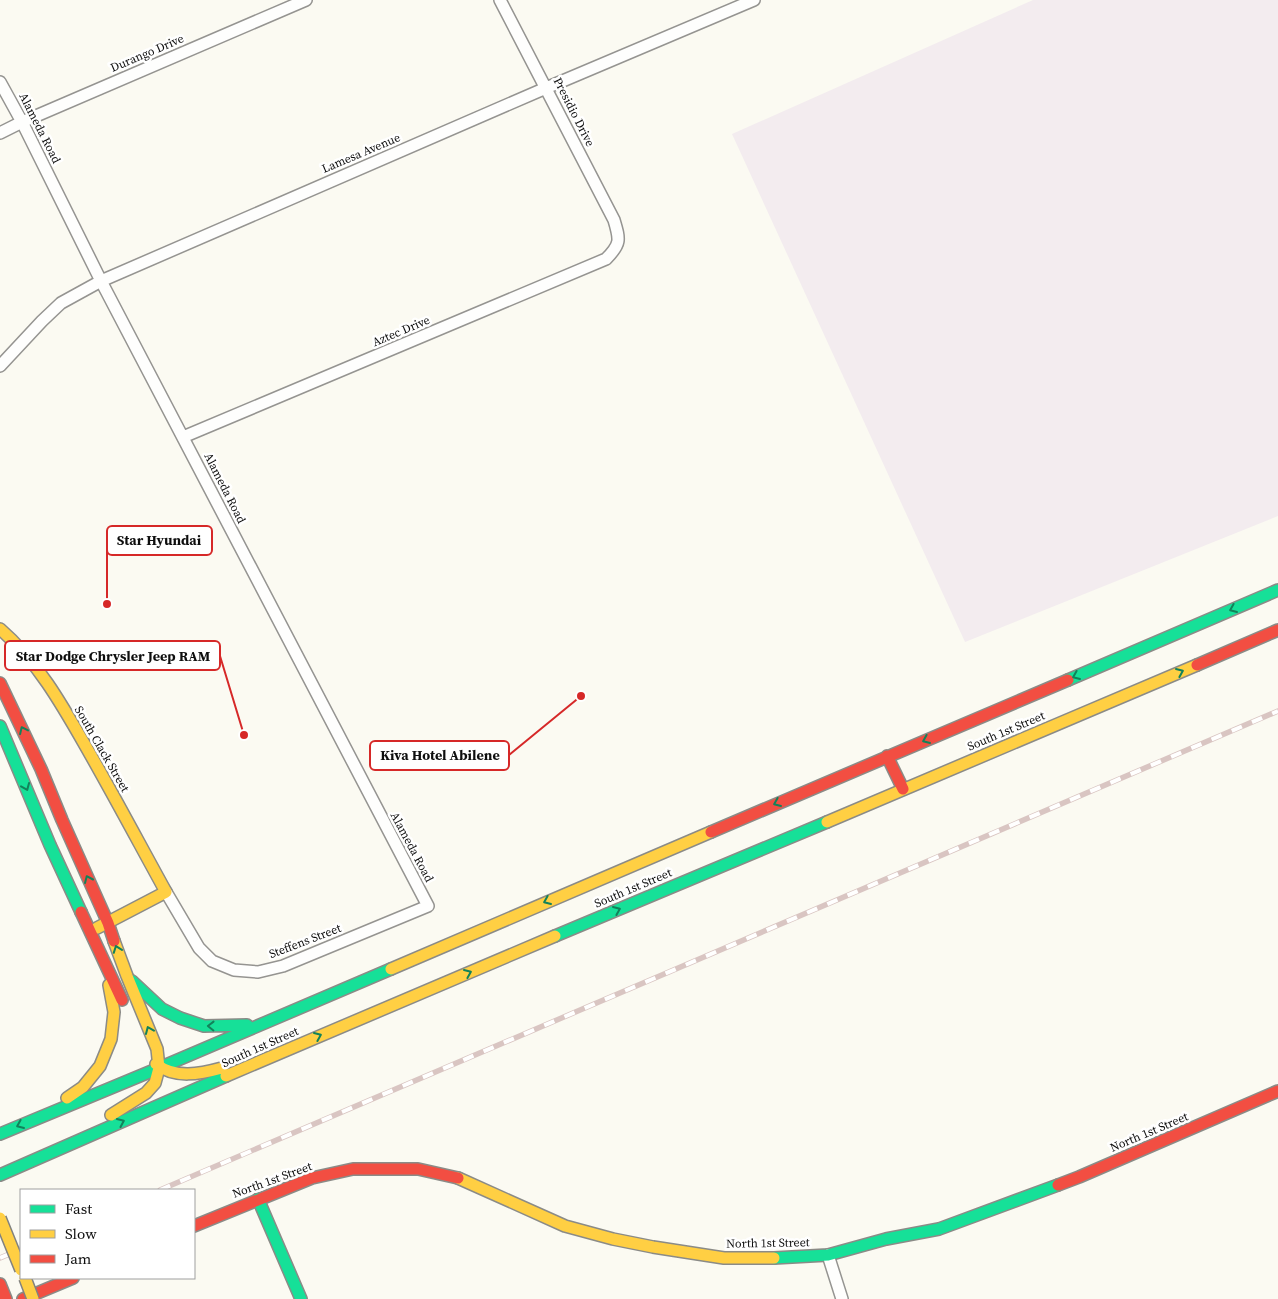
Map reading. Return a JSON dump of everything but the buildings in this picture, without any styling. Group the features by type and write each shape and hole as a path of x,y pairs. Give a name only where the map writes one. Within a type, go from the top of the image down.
{"main road":[{"name":"South 1st Street","path":"0,1134 159,1068 1278,590"},
{"name":"South Clack Street","path":"0,629 10,637 32,662 61,706 96,764 166,892"},
{"name":"South 1st Street","path":"0,1175 300,1044 1278,630"},
{"path":"0,683 41,768 108,923 126,976 157,1049 159,1068 155,1083 146,1093 121,1110 28,1163"},
{"path":"0,726 50,845 126,1010"},
{"path":"887,756 903,790"},
{"path":"90,931 166,892"},
{"path":"40,1116 83,1087 100,1066 110,1039 114,1012 104,960"},
{"path":"126,976 162,1009 180,1018 204,1026 260,1024"},
{"path":"145,1052 159,1068 188,1075 207,1072 300,1044"},
{"name":"North 1st Street","path":"195,1226 258,1198 312,1178 353,1169 418,1169 457,1178 565,1226 653,1248 724,1258 761,1259 828,1255 886,1239 939,1229 1079,1177 1278,1091"},
{"path":"258,1198 301,1299"},
{"path":"0,1218 20,1268"},
{"path":"25,1279 33,1299"},
{"path":"24,1299 71,1279"},
{"path":"0,1284 6,1299"}],"street":[{"name":"Durango Drive","path":"0,133 306,0"},
{"name":"Presidio Drive","path":"500,0 614,220 619,238"},
{"name":"Lamesa Avenue","path":"0,366 61,303 101,281 754,0"},
{"name":"Alameda Road","path":"0,82 22,122 101,281 428,906"},
{"name":"Aztec Drive","path":"183,437 606,259 615,251 619,238"},
{"name":"Steffens Street","path":"166,892 199,948 212,961 234,970 258,972 283,966 428,906"},
{"path":"828,1255 842,1299"}],"shaded area":[{"path":"1033,0 1278,0 1278,516 965,642 732,134"}],"railway":[{"path":"162,1189 1278,711"},
{"path":"0,1258 20,1249"}],"traffic: fast":[{"path":"1068,680 1278,590"},
{"path":"0,726 50,845 81,912"},
{"path":"555,936 827,822"},
{"path":"0,1134 391,969"},
{"path":"132,981 162,1009 180,1018 204,1026 247,1025"},
{"path":"0,1175 226,1076"},
{"path":"774,1258 828,1255 886,1239 939,1229 1058,1185"},
{"path":"258,1199 301,1299"}],"traffic: slow":[{"path":"0,629 26,655 57,698 166,892 97,928"},
{"path":"827,822 1197,665"},
{"path":"391,969 711,832"},
{"path":"226,1076 555,936"},
{"path":"111,1115 146,1093 155,1083 159,1068 157,1049 114,941"},
{"path":"67,1098 83,1087 100,1066 111,1039 114,1012 109,985"},
{"path":"156,1064 171,1072 188,1074 222,1068"},
{"path":"458,1178 565,1226 613,1239 724,1258 774,1258"},
{"path":"0,1218 20,1268"},
{"path":"25,1279 33,1299"}],"traffic: jam":[{"path":"1197,665 1278,630"},
{"path":"711,832 1068,680"},
{"path":"0,683 41,769 108,923 114,941"},
{"path":"887,756 903,789"},
{"path":"81,912 122,1000"},
{"path":"1058,1185 1278,1091"},
{"path":"195,1226 312,1178 353,1169 418,1169 458,1178"},
{"path":"23,1299 71,1279"},
{"path":"0,1284 6,1299"}],"place":[{"name":"Star Hyundai","path":"107,604"},
{"name":"Kiva Hotel Abilene","path":"581,696"},
{"name":"Star Dodge Chrysler Jeep RAM","path":"244,735"}]}
